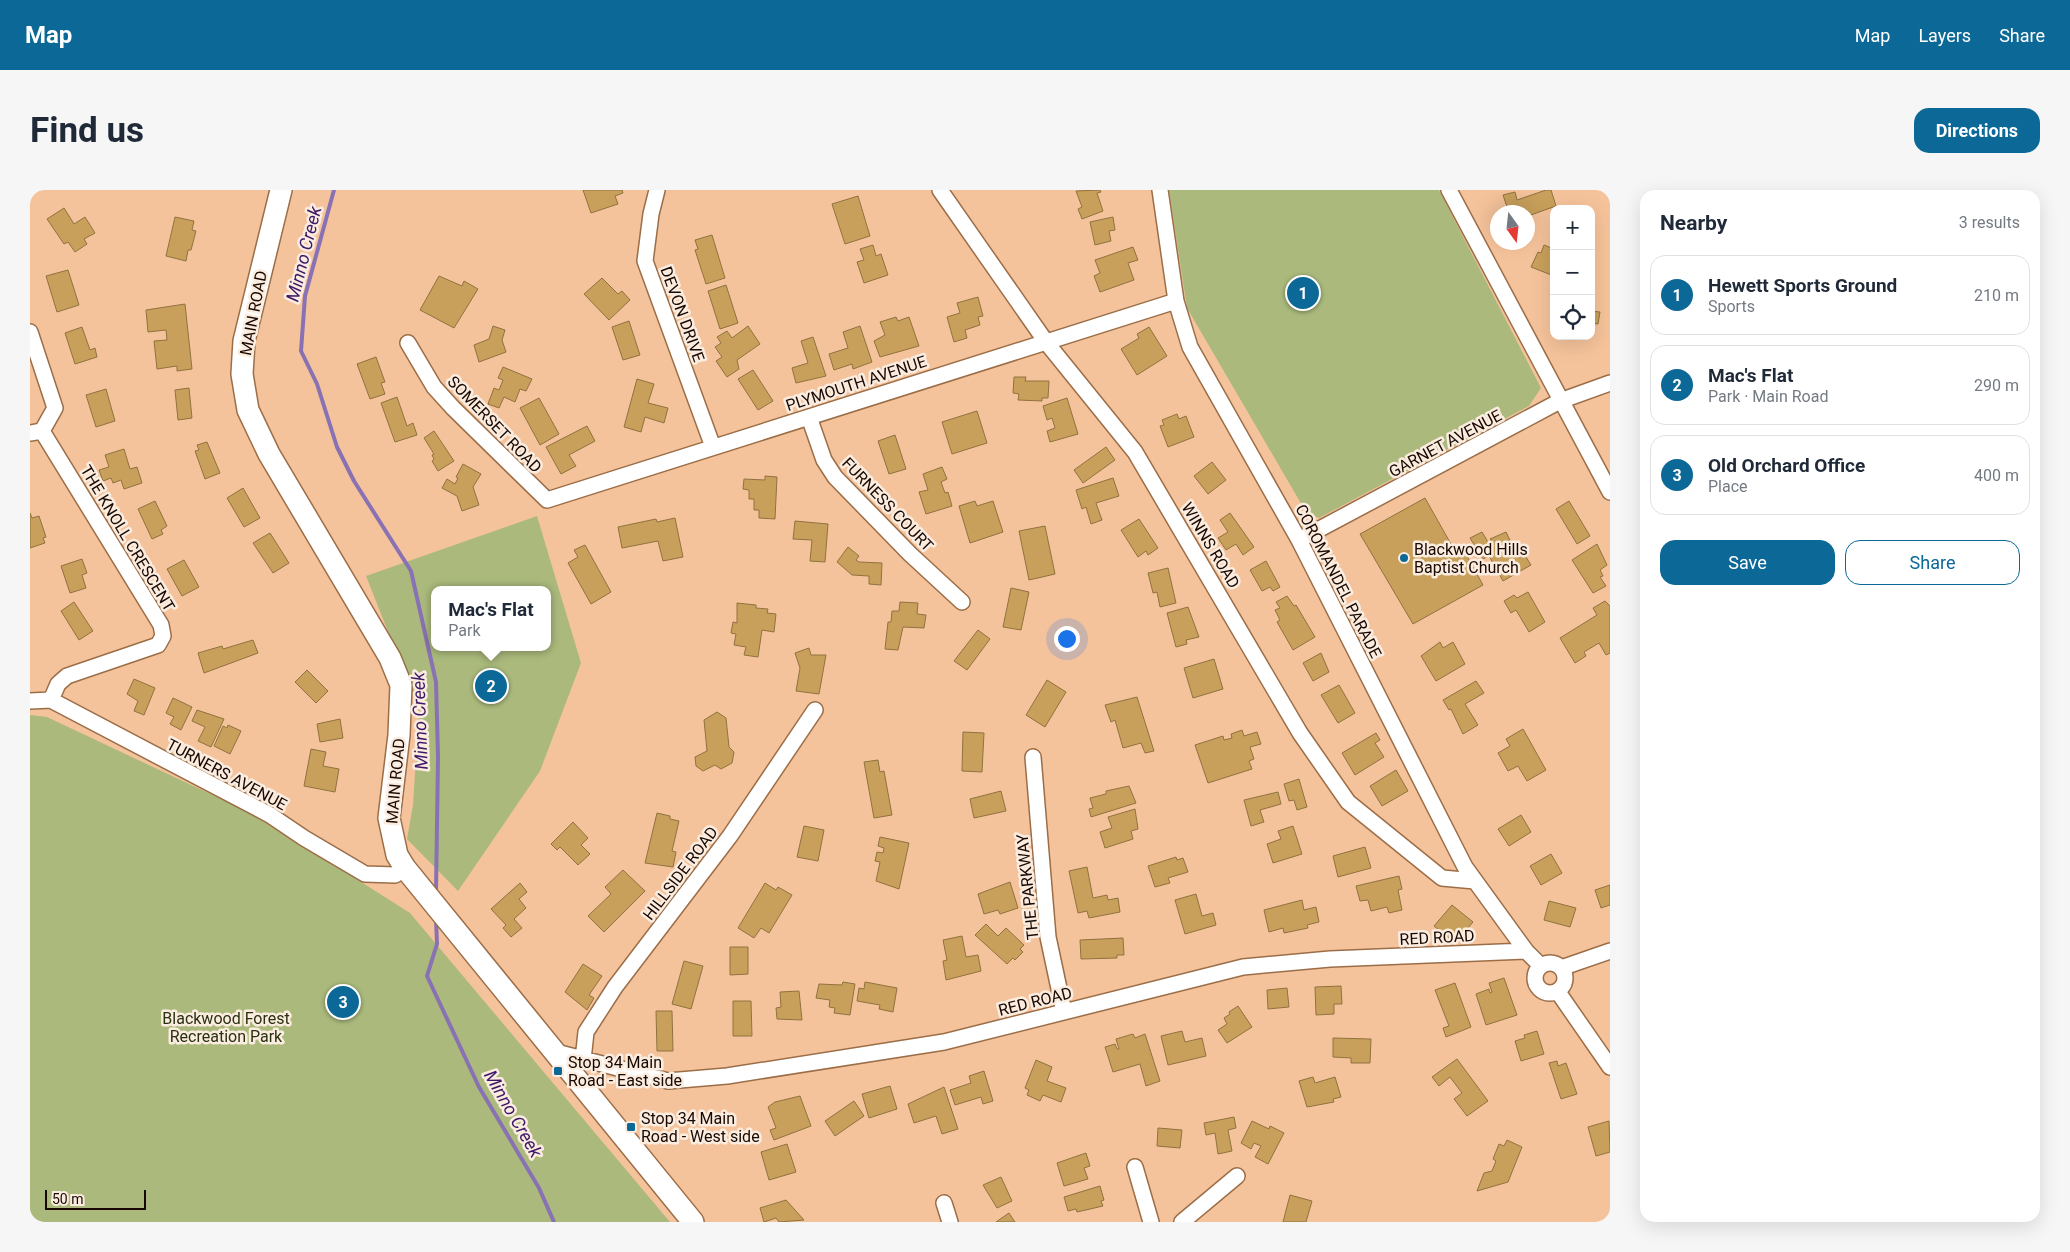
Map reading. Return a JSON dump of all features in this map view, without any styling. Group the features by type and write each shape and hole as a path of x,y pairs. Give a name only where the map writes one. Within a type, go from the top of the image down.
{"main road":[{"name":"MAIN ROAD","path":"281,190 244,340 242,374 248,410 269,454 390,658 400,685 399,735 389,818 395,849 405,868 693,1222"}],"street":[{"name":"DEVON DRIVE","path":"658,190 650,214 645,261 713,447"},
{"name":"WINNS ROAD","path":"940,190 1046,342 1135,452 1300,734 1348,802 1442,878 1475,881"},
{"name":"COROMANDEL PARADE","path":"1160,190 1176,300 1190,347 1299,540 1465,867 1526,951 1541,966"},
{"path":"1449,190 1610,492"},
{"name":"PLYMOUTH AVENUE","path":"547,500 1176,300"},
{"path":"30,332 55,408 36,432"},
{"name":"SOMERSET ROAD","path":"408,343 434,386 452,408 547,500"},
{"name":"GARNET AVENUE","path":"1299,540 1560,401 1610,383"},
{"name":"FURNESS COURT","path":"809,416 824,460 835,477 910,554 962,602"},
{"name":"THE KNOLL CRESCENT","path":"36,432 161,626 163,636 158,645 67,676 58,684 51,700"},
{"name":"TURNERS AVENUE","path":"51,700 270,815 304,838 366,874 395,875 405,868"},
{"path":"30,701 51,700"},
{"name":"HILLSIDE ROAD","path":"583,1060 586,1032 616,987 730,836 814,710"},
{"name":"THE PARKWAY","path":"1032,757 1048,937 1064,1012"},
{"path":"1454,880 1465,867"},
{"name":"RED ROAD","path":"556,1052 668,1081 727,1076 944,1042 1243,967 1330,960 1526,951"},
{"path":"1561,968 1610,951"},
{"path":"1551,963 1561,968 1565,980 1558,992 1548,994 1538,989 1535,974 1541,966 1551,963"},
{"path":"1558,992 1610,1067"},
{"path":"1135,1167 1151,1222"},
{"path":"1182,1222 1237,1176"},
{"path":"944,1203 950,1222"}],"green space":[{"path":"1169,190 1439,190 1541,388 1529,406 1319,518 1306,512 1187,308"},
{"path":"537,516 581,663 540,771 458,891 407,839 413,805 419,710 366,576"},
{"name":"Blackwood Forest Recreation Park","path":"30,715 47,717 259,817 410,913 670,1222 30,1222"}],"building":[{"path":"583,190 622,190 623,193 615,196 618,204 591,213"},
{"path":"1100,190 1101,192 1097,193 1103,211 1082,219 1078,209 1082,207 1076,191"},
{"path":"1551,190 1556,205 1550,205 1550,208 1535,214 1535,205 1506,205 1503,195 1515,192 1517,200"},
{"path":"858,196 870,236 845,244 832,204"},
{"path":"64,208 74,224 85,217 95,233 84,239 87,244 75,252 68,242 64,244 47,219"},
{"path":"175,217 194,221 192,230 196,231 191,250 188,250 186,261 166,256"},
{"path":"1113,217 1115,230 1109,231 1111,241 1095,245 1090,222"},
{"path":"712,235 725,278 706,284 695,250 698,249 695,240"},
{"path":"873,245 876,256 881,254 888,275 864,283 857,262 864,260 860,249"},
{"path":"1544,245 1550,247 1550,274 1531,267 1538,252 1541,253"},
{"path":"1133,247 1138,260 1128,263 1134,280 1100,292 1094,276 1100,273 1095,260"},
{"path":"68,270 79,305 57,312 46,276"},
{"path":"439,276 462,286 464,281 478,289 454,328 420,310"},
{"path":"602,278 618,294 622,291 630,300 609,320 584,294"},
{"path":"726,285 738,323 720,329 708,291"},
{"path":"978,297 983,316 978,317 980,325 965,330 967,338 954,342 947,317 960,313 957,303"},
{"path":"185,304 192,369 177,371 177,366 157,369 154,341 167,340 166,330 148,332 146,310"},
{"path":"1595,311 1600,312 1598,324 1595,324"},
{"path":"896,317 898,321 909,317 919,346 880,357 874,341 885,335 880,322"},
{"path":"629,321 640,355 623,360 612,327"},
{"path":"493,326 505,330 502,340 506,352 479,362 474,345 489,339"},
{"path":"748,326 760,344 737,360 739,369 727,377 716,361 722,357 715,347 721,343 717,337 727,331 732,338"},
{"path":"860,326 872,362 853,369 852,364 834,370 829,354 848,348 843,332"},
{"path":"82,327 90,350 95,348 97,357 75,364 65,333"},
{"path":"1149,327 1167,356 1137,375 1121,349 1139,338 1137,334"},
{"path":"813,337 826,376 796,383 792,368 808,363 801,341"},
{"path":"376,357 385,382 381,383 385,394 370,399 357,364"},
{"path":"503,367 532,379 526,391 520,389 515,402 504,397 499,408 488,404 494,388 499,390 503,380 498,378"},
{"path":"753,370 773,401 758,410 738,379"},
{"path":"1014,377 1026,377 1025,381 1049,381 1048,398 1042,398 1042,401 1018,400 1019,394 1013,393"},
{"path":"637,379 654,384 648,403 668,408 664,423 645,417 641,432 624,427"},
{"path":"189,388 192,418 178,420 175,390"},
{"path":"106,389 115,421 96,427 86,395"},
{"path":"397,397 407,426 413,423 417,435 395,442 381,403"},
{"path":"539,398 559,434 540,445 520,408"},
{"path":"1067,398 1078,434 1050,442 1047,431 1055,428 1052,418 1047,420 1043,406"},
{"path":"977,411 987,443 952,454 942,422"},
{"path":"1177,414 1179,419 1186,416 1194,437 1168,447 1160,426 1164,425 1162,420"},
{"path":"587,426 595,441 569,455 576,466 561,474 546,447"},
{"path":"434,431 454,461 438,471 432,461 434,459 432,455 434,454 424,438"},
{"path":"895,435 906,469 889,474 878,441"},
{"path":"207,442 220,473 205,479 195,451 199,450 197,445"},
{"path":"1106,447 1115,460 1083,483 1074,470"},
{"path":"124,449 130,469 137,467 142,483 124,489 121,480 113,483 111,478 103,481 99,470 109,467 105,455"},
{"path":"1212,462 1226,480 1208,494 1194,476"},
{"path":"463,464 481,474 473,487 479,505 462,511 457,496 442,488 447,479 455,484 458,478 456,477"},
{"path":"942,467 947,479 941,482 945,493 948,492 952,506 926,514 919,492 928,490 923,474"},
{"path":"765,476 777,477 775,519 759,518 759,510 754,510 754,499 749,499 749,490 743,489 744,479 765,480"},
{"path":"1113,478 1119,496 1096,503 1102,520 1091,524 1086,507 1082,509 1076,490"},
{"path":"243,488 260,518 244,527 227,498"},
{"path":"1425,498 1456,553 1463,549 1483,585 1413,624 1360,534"},
{"path":"155,501 167,526 161,530 163,534 152,539 138,509"},
{"path":"975,501 977,506 993,501 1003,532 970,543 959,506"},
{"path":"1569,501 1590,536 1577,544 1556,509"},
{"path":"30,513 32,518 39,516 46,537 43,538 45,543 30,548"},
{"path":"1230,513 1254,547 1243,555 1236,544 1226,550 1218,538 1228,532 1220,520"},
{"path":"675,518 683,557 663,561 658,541 622,548 618,527 656,519 657,522"},
{"path":"1139,519 1158,548 1148,555 1146,551 1138,557 1121,530"},
{"path":"795,521 828,524 825,562 810,561 812,540 793,539"},
{"path":"1045,526 1055,574 1029,580 1019,531"},
{"path":"1482,532 1488,542 1492,540 1490,539 1506,532 1510,540 1508,541 1518,558 1524,554 1531,565 1503,581 1489,556 1483,559 1470,538"},
{"path":"270,533 289,563 273,573 253,543"},
{"path":"1597,544 1607,565 1600,570 1603,576 1600,577 1606,586 1593,593 1572,560"},
{"path":"585,545 611,592 591,604 568,563 578,557 574,550"},
{"path":"848,547 859,556 856,560 859,562 882,563 881,585 869,584 869,576 852,575 837,562"},
{"path":"82,559 87,573 82,575 86,588 70,593 61,566"},
{"path":"184,560 199,587 182,596 167,569"},
{"path":"1266,561 1280,587 1273,591 1270,587 1262,591 1250,570"},
{"path":"1168,568 1176,603 1160,607 1157,592 1153,593 1148,573"},
{"path":"1011,588 1029,592 1021,630 1003,627"},
{"path":"1528,592 1545,622 1529,632 1516,610 1511,613 1504,601 1514,595 1517,598"},
{"path":"1287,596 1294,606 1296,605 1315,637 1293,650 1277,622 1280,620 1275,610 1280,608 1276,602"},
{"path":"1605,601 1610,606 1610,653 1606,655 1599,643 1584,652 1586,656 1575,663 1560,638 1597,615 1593,608"},
{"path":"74,602 93,631 79,640 61,611"},
{"path":"900,602 918,603 917,614 926,615 924,628 903,627 898,650 885,649 888,622 891,622 892,611 899,611"},
{"path":"737,603 756,605 756,608 768,609 767,613 776,614 774,632 762,630 758,657 744,655 746,647 734,645 736,634 731,633 733,622 737,623"},
{"path":"1188,607 1199,637 1186,640 1187,644 1176,647 1167,613"},
{"path":"978,630 990,639 967,670 954,661"},
{"path":"253,640 258,653 204,673 198,653 222,646 223,649"},
{"path":"1440,642 1443,648 1453,642 1465,664 1436,681 1421,656"},
{"path":"809,648 811,655 826,655 819,694 796,691 800,668 795,653"},
{"path":"1321,653 1329,672 1313,681 1303,663"},
{"path":"1214,659 1223,689 1193,698 1184,668"},
{"path":"307,670 328,691 316,703 295,682"},
{"path":"134,679 155,688 144,715 134,711 138,701 127,694"},
{"path":"1047,680 1066,692 1045,727 1026,715"},
{"path":"1476,681 1484,693 1465,704 1478,725 1463,734 1451,709 1449,710 1443,700"},
{"path":"1339,685 1355,713 1338,723 1321,695"},
{"path":"1137,697 1154,751 1145,753 1141,743 1123,748 1115,720 1111,722 1105,705"},
{"path":"173,698 192,707 181,730 170,724 174,717 166,713"},
{"path":"197,710 224,719 211,747 198,741 205,727 192,721"},
{"path":"717,712 726,718 729,747 734,752 732,763 721,769 715,765 703,771 696,766 695,757 707,751 704,720"},
{"path":"340,719 343,738 320,742 317,724"},
{"path":"228,725 241,731 230,754 214,746 223,726 227,728"},
{"path":"1523,729 1546,770 1527,781 1518,766 1508,771 1498,753 1510,746 1506,739"},
{"path":"1242,730 1244,736 1257,732 1261,744 1250,747 1254,759 1249,761 1252,769 1208,783 1195,745 1223,736 1224,740 1232,738 1231,734"},
{"path":"963,732 984,733 982,772 962,771"},
{"path":"1376,733 1380,740 1375,743 1384,757 1355,775 1342,753"},
{"path":"311,749 326,752 323,766 339,769 335,792 304,786"},
{"path":"878,760 880,772 884,771 892,815 874,818 864,762"},
{"path":"1396,770 1408,791 1382,806 1370,786"},
{"path":"1299,779 1307,807 1297,810 1294,800 1289,801 1284,784"},
{"path":"1129,786 1136,803 1091,817 1089,809 1093,808 1090,798 1106,794 1106,791"},
{"path":"1001,791 1006,811 974,818 970,799"},
{"path":"1278,792 1281,804 1260,810 1264,822 1251,826 1244,800"},
{"path":"1135,809 1138,829 1131,831 1133,839 1105,848 1100,832 1112,828 1108,817"},
{"path":"657,813 670,816 670,819 679,821 672,851 676,852 673,867 645,863"},
{"path":"1521,815 1531,832 1509,846 1498,829"},
{"path":"573,822 588,838 581,845 590,854 578,865 560,847 557,850 551,844"},
{"path":"804,826 824,830 818,861 797,857"},
{"path":"1293,826 1302,854 1273,863 1267,844 1281,839 1278,831"},
{"path":"880,837 909,843 899,889 876,881 880,862 875,861 877,852 883,853 884,848 878,846"},
{"path":"1365,847 1371,868 1338,877 1333,856"},
{"path":"1551,854 1562,873 1541,885 1530,866"},
{"path":"1176,857 1177,860 1183,858 1188,872 1168,878 1170,883 1155,887 1148,866"},
{"path":"1087,867 1093,898 1107,895 1108,900 1118,898 1120,912 1089,918 1087,911 1078,913 1069,871"},
{"path":"623,870 645,891 604,932 588,916 611,894 605,887"},
{"path":"1399,876 1402,889 1398,890 1402,910 1389,913 1387,907 1371,911 1368,900 1360,901 1356,886"},
{"path":"1010,882 1018,908 1000,914 998,910 984,914 978,894"},
{"path":"520,883 527,892 519,899 526,908 514,919 522,928 511,937 503,928 506,925 491,909"},
{"path":"765,883 776,890 778,887 792,895 769,933 761,928 754,938 738,928"},
{"path":"1610,885 1610,905 1601,908 1595,890"},
{"path":"1196,894 1202,916 1213,913 1216,925 1185,934 1175,900"},
{"path":"1302,900 1304,910 1316,907 1319,922 1307,925 1308,928 1284,933 1283,928 1269,932 1264,910"},
{"path":"1549,901 1576,908 1570,927 1544,920"},
{"path":"1452,905 1473,922 1463,934 1460,932 1453,941 1434,926"},
{"path":"986,924 998,936 1006,928 1024,945 1020,949 1023,952 1015,960 1013,958 1007,964 975,935"},
{"path":"962,936 966,957 978,955 981,971 946,980 943,961 947,960 943,940"},
{"path":"1123,938 1124,955 1117,955 1117,958 1081,959 1080,940"},
{"path":"730,947 748,947 748,974 730,975"},
{"path":"684,961 703,966 691,1009 672,1004"},
{"path":"583,964 602,976 589,995 594,998 587,1010 565,992"},
{"path":"1504,978 1517,1015 1486,1025 1476,994 1489,989 1490,993 1492,992 1489,983"},
{"path":"843,982 855,984 850,1015 834,1013 835,1008 829,1007 830,1000 816,998 819,984 842,985"},
{"path":"865,982 897,988 893,1012 879,1009 880,1005 857,1001 859,988 864,989"},
{"path":"1455,983 1471,1027 1446,1037 1443,1028 1449,1026 1435,990"},
{"path":"1341,986 1342,1004 1334,1004 1334,1014 1316,1015 1315,987"},
{"path":"1287,988 1289,1007 1268,1009 1267,990"},
{"path":"799,991 802,1020 777,1019 776,1008 781,1007 780,992"},
{"path":"733,1001 751,1001 752,1036 733,1036"},
{"path":"1238,1006 1252,1027 1227,1043 1218,1030 1227,1024 1224,1018 1230,1014 1229,1012"},
{"path":"656,1011 672,1011 673,1051 657,1051"},
{"path":"1182,1031 1185,1042 1202,1038 1206,1056 1168,1065 1161,1036"},
{"path":"1537,1031 1544,1054 1521,1061 1515,1041 1525,1038 1524,1035"},
{"path":"1133,1034 1135,1038 1145,1034 1160,1081 1146,1086 1140,1064 1113,1072 1105,1047 1115,1044 1117,1049 1119,1049 1116,1039"},
{"path":"1333,1038 1371,1039 1370,1063 1351,1063 1351,1058 1333,1057"},
{"path":"1457,1059 1488,1101 1467,1116 1454,1099 1462,1093 1450,1077 1439,1086 1432,1077"},
{"path":"1036,1060 1052,1067 1047,1081 1066,1088 1061,1102 1043,1095 1040,1101 1027,1095 1029,1090 1025,1088"},
{"path":"1557,1061 1558,1066 1566,1063 1577,1094 1561,1099 1549,1063"},
{"path":"984,1071 993,1101 983,1104 981,1097 955,1105 950,1090 971,1083 969,1076"},
{"path":"1313,1077 1315,1083 1335,1077 1341,1097 1333,1099 1334,1102 1307,1107 1299,1081"},
{"path":"890,1086 897,1109 869,1118 862,1094"},
{"path":"944,1087 958,1129 942,1134 936,1116 914,1123 908,1104"},
{"path":"800,1096 811,1126 774,1140 770,1130 776,1128 768,1107 775,1102"},
{"path":"854,1101 864,1116 835,1136 825,1121"},
{"path":"1234,1117 1236,1128 1228,1130 1232,1151 1218,1154 1215,1133 1206,1135 1204,1123"},
{"path":"1252,1121 1269,1129 1270,1126 1284,1133 1268,1164 1255,1157 1261,1146 1254,1143 1251,1149 1241,1143"},
{"path":"1609,1121 1610,1152 1596,1156 1588,1127"},
{"path":"1158,1128 1182,1130 1180,1148 1157,1146"},
{"path":"1507,1140 1522,1147 1508,1182 1477,1191 1484,1173 1492,1171 1496,1161 1493,1159 1499,1144 1504,1146"},
{"path":"787,1144 796,1172 769,1180 761,1152"},
{"path":"1086,1153 1090,1166 1084,1168 1088,1179 1064,1186 1057,1163"},
{"path":"1001,1177 1012,1201 997,1208 983,1185"},
{"path":"1100,1186 1104,1200 1101,1201 1103,1206 1077,1212 1076,1209 1068,1211 1064,1197"},
{"path":"1290,1195 1312,1201 1306,1222 1283,1222"},
{"path":"786,1200 804,1220 779,1222 776,1218 764,1222 760,1208"},
{"path":"1009,1213 1015,1222 996,1222"}],"waterway":[{"name":"Minno Creek","path":"334,190 305,296 301,351 317,384 337,447 354,481 411,571 436,682 438,757 436,892"},
{"name":"Minno Creek","path":"436,919 437,944 427,976 479,1087 539,1188 554,1222"}],"place":[{"name":"Hewett Sports Ground","path":"1303,293"},
{"name":"Blackwood Hills Baptist Church","path":"1404,558"},
{"name":"Mac's Flat","path":"491,686"},
{"name":"Old Orchard Office","path":"343,1002"},
{"name":"Stop 34 Main Road - East side","path":"558,1071"},
{"name":"Stop 34 Main Road - West side","path":"631,1127"}]}
